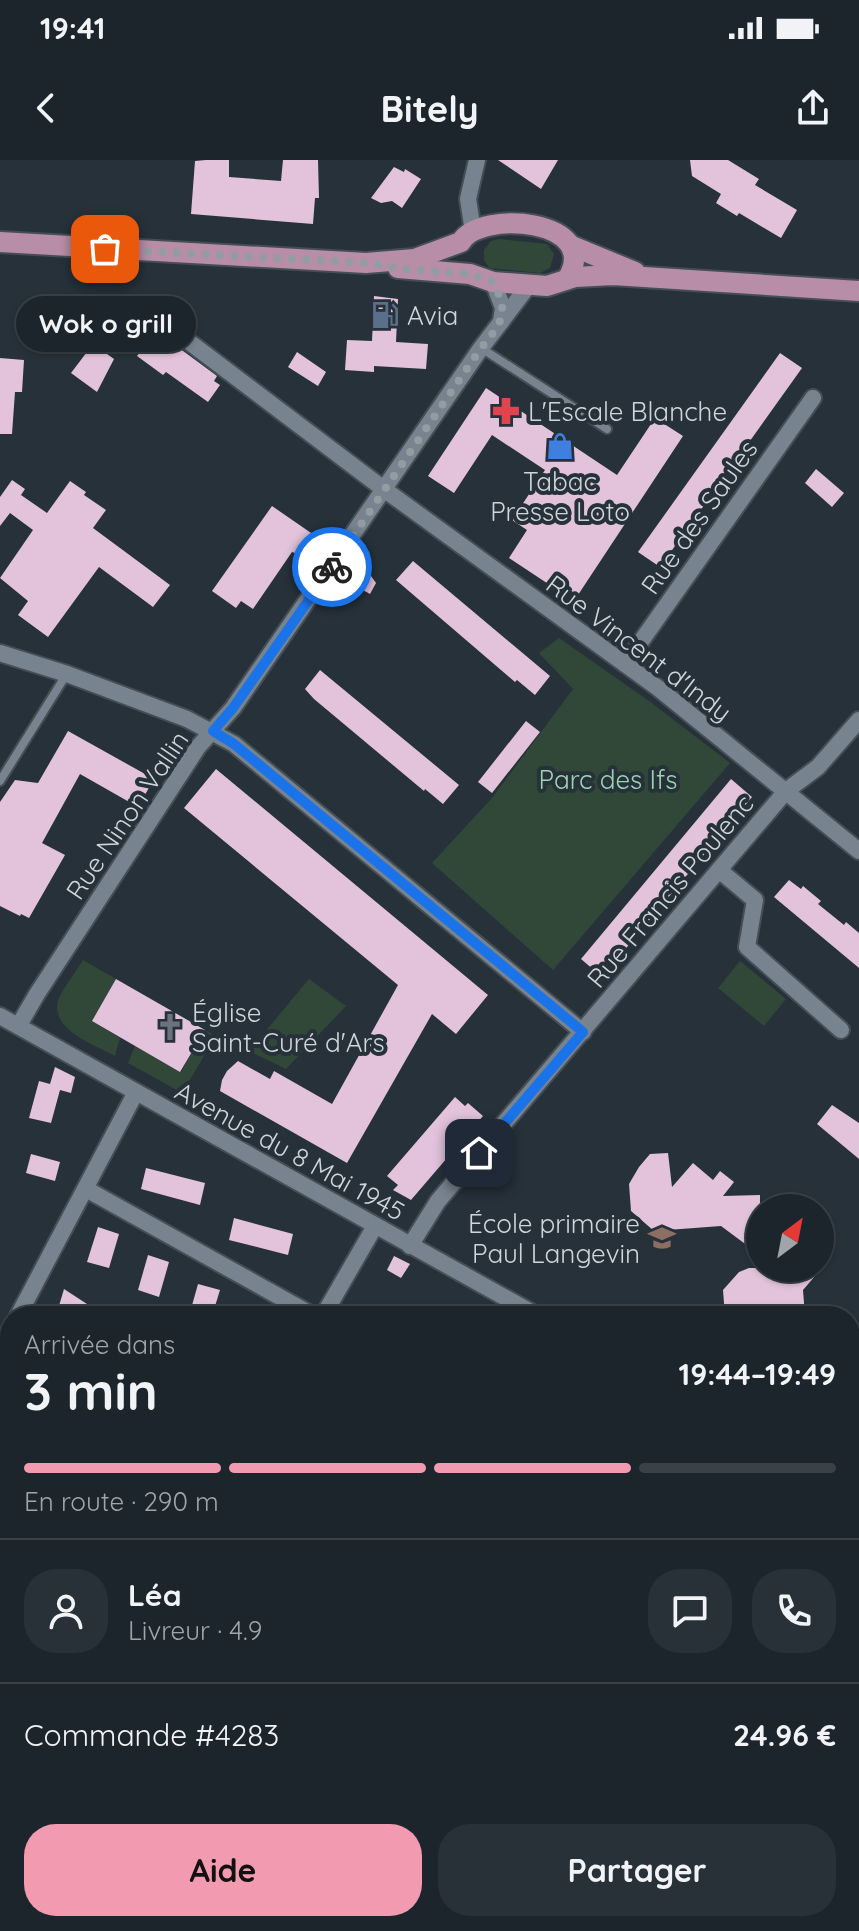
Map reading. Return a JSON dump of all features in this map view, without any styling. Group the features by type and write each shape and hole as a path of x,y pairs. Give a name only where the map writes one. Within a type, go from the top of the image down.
{"main road":[{"path":"366,263 415,259 493,225 549,229 572,246 574,268 568,278"},
{"path":"467,236 460,256 470,274"},
{"path":"0,242 366,263 470,274 493,282 529,285 547,286 568,278 645,277 859,291"},
{"path":"572,246 645,277"}],"street":[{"path":"467,236 468,199 477,160"},
{"path":"493,282 503,308 501,322"},
{"name":"Rue Ninon Vallin","path":"19,1025 192,756 241,696 481,348 529,285"},
{"name":"Rue Vincent d'Indy","path":"147,310 385,490 625,664 859,851"},
{"name":"Rue des Saules","path":"625,664 813,398"},
{"path":"0,653 67,674 213,731 234,744 583,1032"},
{"name":"Rue Francis Poulenc","path":"410,1246 438,1201 786,791 818,767 859,720"},
{"path":"719,870 755,900 747,947 841,1030"},
{"name":"Avenue du 8 Mai 1945","path":"0,1016 520,1306"},
{"path":"23,1306 136,1092"},
{"path":"86,1189 296,1306"},
{"path":"329,1306 375,1226"}],"lane":[{"path":"481,348 607,429"},
{"path":"0,781 67,674"}],"green space":[{"path":"499,239 547,244 554,254 550,268 540,273 489,268 484,260 484,250 491,241"},
{"name":"Parc des Ifs","path":"559,638 730,763 553,970 432,863 492,798 573,689 539,653"},
{"path":"83,960 116,979 92,1021 120,1038 115,1056 85,1041 60,1019 57,1009 59,998"},
{"path":"740,961 786,999 764,1026 718,988"},
{"path":"309,979 346,1006 286,1069 249,1051"},
{"path":"205,1030 216,1036 182,1093 128,1063 135,1046 181,1072"}],"building":[{"path":"229,160 229,177 281,181 283,160 318,160 319,198 315,198 313,224 191,214 195,161"},
{"path":"498,160 558,160 541,189"},
{"path":"690,160 728,160 759,179 755,185 797,210 781,238 716,203 721,194 692,176"},
{"path":"394,167 404,172 405,169 421,179 402,208 392,201 381,203 371,198"},
{"path":"374,296 398,299 396,342 428,344 426,369 374,366 374,372 345,370 347,340 372,341"},
{"path":"156,331 217,376 214,381 220,385 208,402 137,356"},
{"path":"93,344 114,359 97,392 71,373"},
{"path":"297,352 326,372 318,386 288,367"},
{"path":"780,353 802,368 660,567 638,552"},
{"path":"0,358 24,360 22,392 15,392 12,434 0,434"},
{"path":"486,388 617,475 655,418 683,436 574,601 509,558 527,530 512,520 545,470 492,435 454,493 428,476"},
{"path":"816,469 844,493 832,507 805,483"},
{"path":"12,480 25,489 21,495 47,513 70,481 106,510 93,528 170,585 153,607 99,567 48,637 18,615 28,601 0,578 33,530 10,513 0,526 0,497"},
{"path":"272,506 314,535 312,545 304,556 292,552 253,609 241,601 236,608 212,591"},
{"path":"354,552 376,583 370,594 354,585 342,569"},
{"path":"413,561 550,676 535,695 517,680 515,682 396,580"},
{"path":"320,670 459,785 443,804 314,699 305,689"},
{"path":"526,721 540,732 492,793 478,782"},
{"path":"68,731 154,779 138,807 80,774 42,843 65,855 29,918 20,916 0,906 0,802 15,780 38,783"},
{"path":"216,769 488,995 456,1034 432,1014 347,1163 220,1091 222,1080 238,1061 270,1079 274,1071 332,1104 398,985 184,808"},
{"path":"731,779 752,797 602,977 581,959"},
{"path":"789,880 801,889 803,886 821,901 818,904 859,933 859,968 774,897"},
{"path":"116,979 205,1030 180,1072 92,1021"},
{"path":"55,1067 75,1077 71,1093 60,1090 51,1123 29,1118 39,1081 50,1084"},
{"path":"455,1097 483,1116 411,1200 393,1190 398,1185 387,1176"},
{"path":"832,1105 859,1123 859,1159 817,1124"},
{"path":"668,1153 672,1187 693,1163 713,1180 720,1171 734,1182 723,1196 746,1195 746,1245 721,1226 654,1231 631,1211 629,1184 650,1154"},
{"path":"31,1154 60,1162 55,1181 26,1173"},
{"path":"146,1168 205,1183 200,1205 141,1189"},
{"path":"234,1218 293,1234 288,1255 229,1240"},
{"path":"98,1227 119,1234 109,1268 87,1262"},
{"path":"148,1255 169,1262 159,1297 138,1290"},
{"path":"394,1256 410,1264 401,1278 387,1270"},
{"path":"746,1269 746,1282 810,1282 803,1290 804,1306 724,1306 723,1290 739,1272"},
{"path":"198,1284 220,1290 215,1306 192,1306"},
{"path":"64,1289 87,1304 86,1306 59,1306"}],"way so far":[{"path":"105,249 366,263 470,274 493,282 503,308 501,322 332,567"}],"place":[{"name":"Wok o grill","path":"105,249"},
{"name":"Avia","path":"385,315"},
{"name":"L'Escale Blanche","path":"506,411"},
{"name":"Tabac Presse Loto","path":"560,446"},
{"name":"Église Saint-Curé d'Ars","path":"170,1027"},
{"name":"École primaire Paul Langevin","path":"662,1238"}],"route":[{"path":"332,567 233,708 213,731 234,744 583,1032 479,1153"}]}
